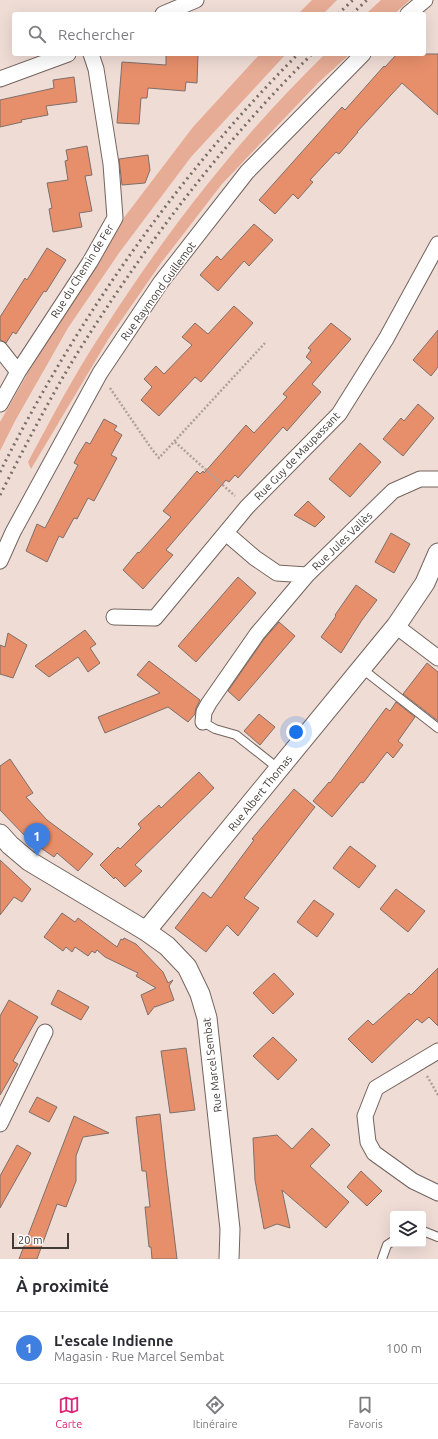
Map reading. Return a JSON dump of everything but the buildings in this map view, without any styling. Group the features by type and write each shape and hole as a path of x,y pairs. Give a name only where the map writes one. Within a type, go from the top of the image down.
{"street":[{"path":"168,12 196,0"},
{"path":"410,12 425,0"},
{"path":"0,79 63,56"},
{"name":"Rue du Chemin de Fer","path":"0,404 18,372 90,262 115,218 111,164 96,69 92,56"},
{"name":"Rue Raymond Guillemot","path":"0,561 13,532 100,373 161,282 247,172 361,56"},
{"name":"Rue Guy de Maupassant","path":"114,617 155,618 247,507 339,414 386,340 438,244"},
{"path":"0,349 18,372"},
{"name":"Rue Jules Vallès","path":"226,533 255,558 277,573 307,575 393,491 420,478 438,479"},
{"name":"Rue Albert Thomas","path":"146,932 396,626 425,584 438,553"},
{"path":"203,722 204,712 209,703 253,640 307,575"},
{"path":"396,626 438,658"},
{"name":"Rue Marcel Sembat","path":"0,834 10,845 29,861 167,946 186,967 200,994 207,1018 230,1229 229,1259"},
{"path":"0,1124 45,1032"},
{"path":"438,1051 376,1088 364,1116 368,1142 374,1154 413,1181 438,1193"},
{"name":"Rue Marcel Sembat","path":"230,1229 243,1259"}],"lane":[{"path":"361,668 438,728"},
{"path":"203,722 215,729 236,735 279,769"},
{"path":"426,1232 438,1237"},
{"path":"382,1259 390,1243"}],"path":[{"path":"100,373 159,458 264,343"},
{"path":"175,442 247,507"}],"shaded area":[{"path":"312,0 337,0 325,12 300,12"},
{"path":"381,0 410,0 396,12 368,12"},
{"path":"258,56 284,56 191,157 119,253 68,328 15,421 0,451 0,422 29,371 123,219 193,127"},
{"path":"323,56 348,56 319,82 222,184 161,263 109,338 31,469 28,462 72,381 101,334 151,259 205,187 263,119"}],"railway":[{"path":"340,12 353,0"},
{"path":"354,12 367,0"},
{"path":"0,472 62,359 132,251 211,149 296,56"},
{"path":"0,495 62,379 85,341 136,265 191,191 249,120 310,56"}],"place":[{"name":"L'escale Indienne","path":"37,856"}]}
